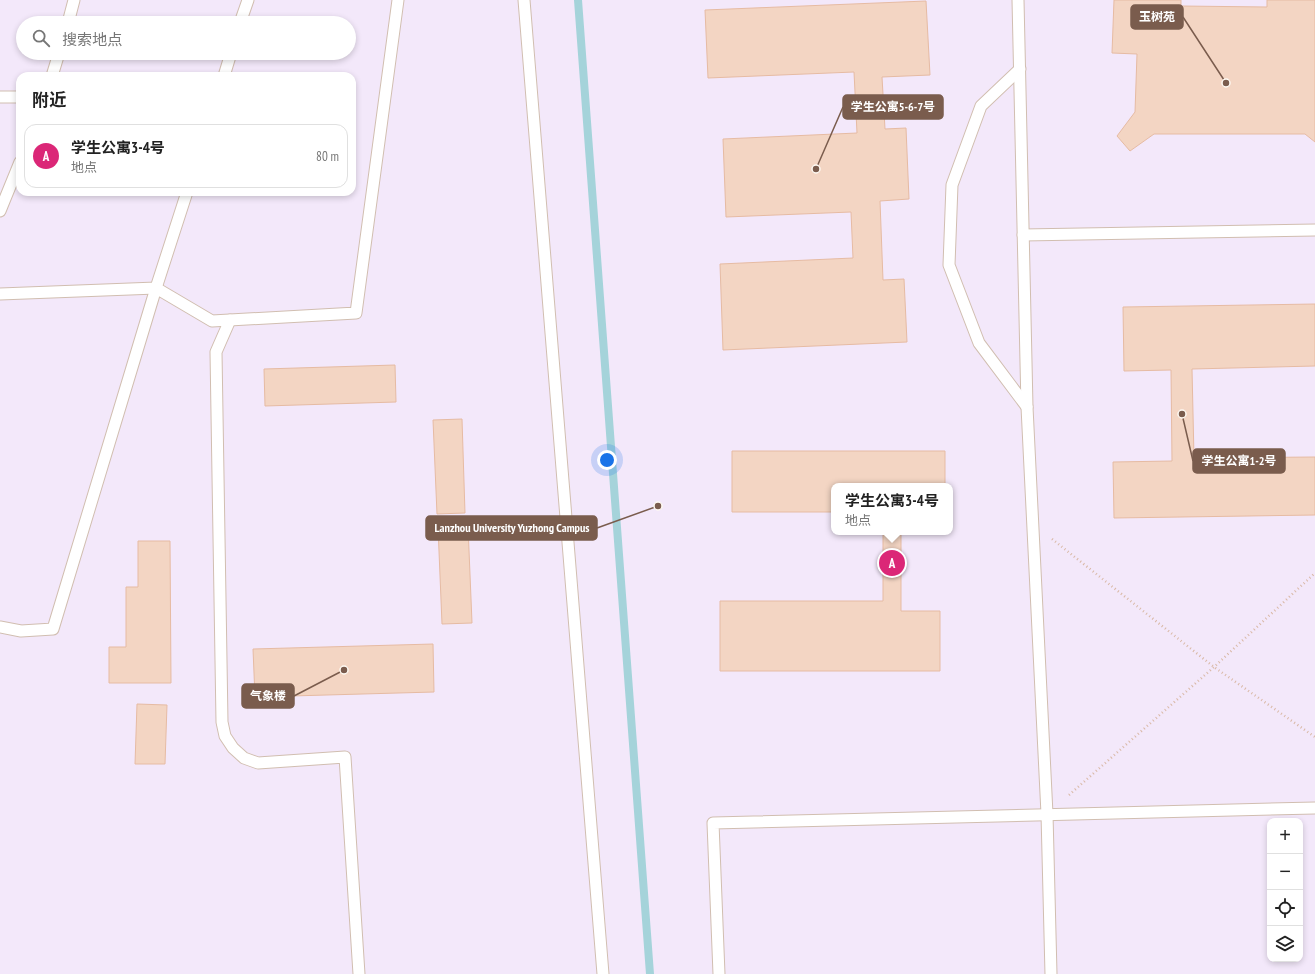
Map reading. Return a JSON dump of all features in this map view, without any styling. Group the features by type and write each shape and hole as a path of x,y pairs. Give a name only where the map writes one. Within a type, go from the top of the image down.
{"lane":[{"path":"70,16 74,0"},
{"path":"242,16 248,0"},
{"path":"0,294 156,288 212,321 356,313 398,0"},
{"path":"524,0 603,974"},
{"path":"1018,0 1027,407 1047,814 1051,974"},
{"path":"53,72 57,60"},
{"path":"225,72 229,60"},
{"path":"1020,69 981,106 952,185 949,265 979,343 1027,407"},
{"path":"0,97 16,97"},
{"path":"0,211 16,172"},
{"path":"0,627 21,631 53,628 156,288 186,196"},
{"path":"1023,235 1315,230"},
{"path":"230,320 216,352 222,722 226,736 233,748 244,758 258,763 345,757 359,974"},
{"path":"719,974 713,823 1315,808"}],"path":[{"path":"1032,524 1214,667 1315,737"},
{"path":"1047,814 1214,667 1315,573"}],"shaded area":[{"path":"0,0 1315,0 1315,974 0,974"}],"building":[{"path":"1114,0 1181,0 1181,6 1267,7 1267,0 1315,0 1315,142 1305,134 1154,134 1130,151 1117,136 1135,112 1137,54 1112,53"},
{"path":"926,1 930,75 882,77 885,129 906,128 909,199 880,201 883,280 904,279 907,342 723,350 720,264 853,258 851,212 726,217 723,139 857,133 854,72 708,78 705,10"},
{"path":"1315,304 1315,366 1192,369 1194,458 1315,457 1315,515 1114,518 1113,462 1172,461 1171,370 1124,371 1123,307"},
{"path":"395,365 396,402 265,406 264,369"},
{"path":"462,419 465,513 437,514 433,420"},
{"path":"732,451 945,451 945,483 831,483 831,512 732,512"},
{"path":"468,526 472,623 442,624 438,527"},
{"path":"883,535 901,535 901,611 940,611 940,671 720,671 720,601 883,601"},
{"path":"138,541 170,541 171,683 109,683 109,647 126,647 126,587 138,587"},
{"path":"433,644 434,692 255,697 253,649"},
{"path":"137,704 167,705 165,764 135,764"}],"waterway":[{"path":"578,0 650,974"}],"place":[{"name":"玉树苑","path":"1226,83"},
{"name":"学生公寓5-6-7号","path":"816,169"},
{"name":"学生公寓1-2号","path":"1182,414"},
{"name":"Lanzhou University Yuzhong Campus","path":"658,506"},
{"name":"学生公寓3-4号","path":"892,563"},
{"name":"气象楼","path":"344,670"}]}
